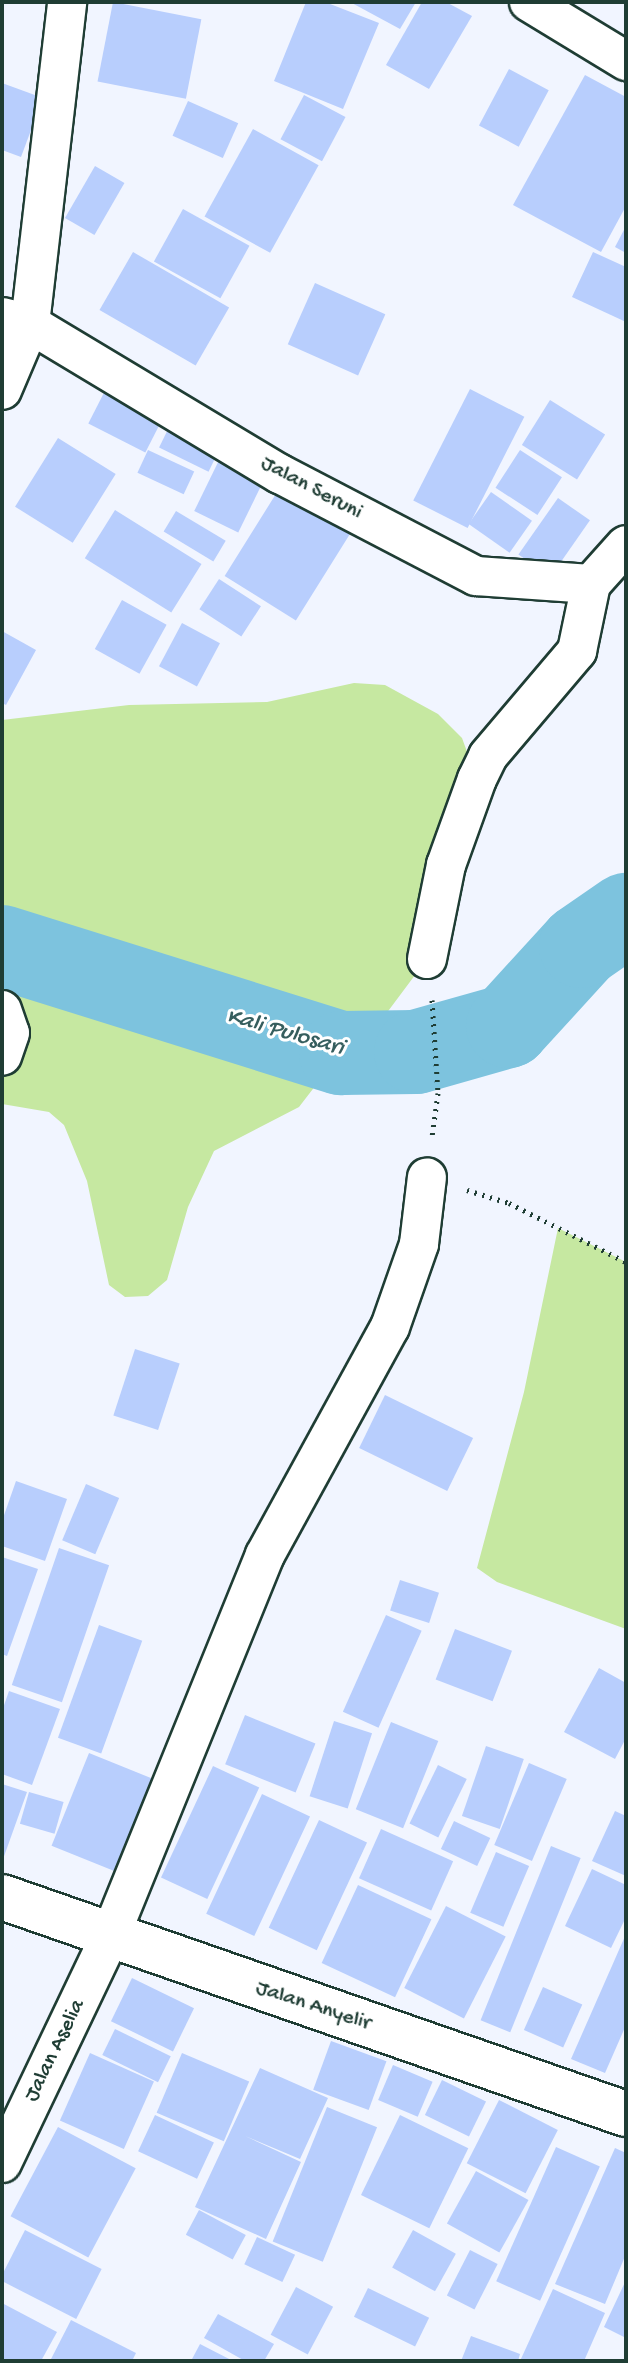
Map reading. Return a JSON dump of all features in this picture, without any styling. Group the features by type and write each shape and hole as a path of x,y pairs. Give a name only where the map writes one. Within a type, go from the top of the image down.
{"street":[{"path":"2,390 16,321 67,2"},
{"path":"529,2 626,61"},
{"name":"Jalan Seruni","path":"16,321 280,474 476,576 591,584"},
{"path":"427,959 446,865 488,756 577,651 591,584 626,545"},
{"path":"2,1010 10,1033 2,1056"},
{"name":"Jalan Aselia","path":"2,2163 109,1939 265,1555 390,1327 419,1244 427,1177"},
{"name":"Jalan Anyelir","path":"2,1897 109,1939 626,2114"}],"path":[{"path":"436,1027 438,1093"},
{"path":"427,1177 509,1203 626,1262"}],"green space":[{"path":"354,683 385,685 438,714 462,738 477,779 427,959 380,1022 346,1046 299,1107 214,1151 188,1207 167,1280 148,1296 125,1297 109,1285 87,1181 64,1125 49,1112 2,1104 2,720 129,705 267,702"},
{"path":"558,1228 626,1262 626,1629 497,1582 477,1568 524,1392"}],"building":[{"path":"113,2 201,19 186,99 98,82"},
{"path":"306,2 325,2 379,23 343,109 274,81"},
{"path":"350,2 416,2 400,29"},
{"path":"422,2 446,2 472,16 429,89 386,65"},
{"path":"509,69 549,90 519,147 479,126"},
{"path":"585,75 626,97 626,206 601,252 513,205"},
{"path":"2,83 43,98 21,157 2,150"},
{"path":"304,95 345,117 322,161 281,139"},
{"path":"188,101 238,123 223,158 173,136"},
{"path":"253,129 319,165 270,253 205,216"},
{"path":"95,166 124,183 94,235 65,218"},
{"path":"183,209 249,246 220,298 154,261"},
{"path":"626,226 626,253 615,247"},
{"path":"133,252 229,308 196,366 100,310"},
{"path":"593,252 626,267 626,322 572,297"},
{"path":"315,283 385,314 358,376 288,344"},
{"path":"111,379 168,408 145,453 88,424"},
{"path":"470,389 524,417 468,528 413,500"},
{"path":"550,400 605,434 577,479 522,445"},
{"path":"174,417 223,441 209,472 159,448"},
{"path":"58,438 116,474 73,543 15,507"},
{"path":"148,450 194,472 184,494 137,473"},
{"path":"224,450 268,471 238,533 194,511"},
{"path":"520,450 562,477 537,515 495,488"},
{"path":"284,481 355,526 296,620 225,576"},
{"path":"491,492 532,521 510,553 469,524"},
{"path":"558,498 590,520 550,577 518,555"},
{"path":"115,510 202,564 171,612 85,558"},
{"path":"176,511 226,541 213,561 164,532"},
{"path":"219,579 261,606 241,636 199,609"},
{"path":"122,600 167,625 139,674 95,649"},
{"path":"182,623 220,643 197,686 159,666"},
{"path":"2,631 36,650 6,705 2,703"},
{"path":"135,1349 180,1364 158,1430 113,1416"},
{"path":"385,1395 473,1438 447,1491 359,1448"},
{"path":"16,1481 67,1499 45,1561 2,1546 2,1521"},
{"path":"86,1484 119,1498 95,1554 62,1540"},
{"path":"59,1548 109,1565 62,1702 12,1685"},
{"path":"2,1557 38,1569 7,1656 2,1654"},
{"path":"400,1580 439,1593 429,1623 390,1610"},
{"path":"386,1615 422,1631 379,1728 343,1712"},
{"path":"99,1625 142,1641 101,1753 58,1738"},
{"path":"455,1629 512,1651 493,1701 436,1679"},
{"path":"599,1668 626,1683 626,1738 615,1759 564,1732"},
{"path":"9,1691 60,1709 32,1785 2,1774 2,1711"},
{"path":"245,1715 315,1743 296,1793 225,1764"},
{"path":"334,1721 372,1733 348,1808 310,1796"},
{"path":"391,1722 438,1741 403,1828 356,1809"},
{"path":"486,1746 524,1759 500,1829 462,1816"},
{"path":"89,1753 166,1784 128,1877 52,1846"},
{"path":"529,1763 567,1779 532,1861 494,1845"},
{"path":"438,1765 467,1779 438,1837 410,1823"},
{"path":"213,1766 259,1788 207,1899 161,1877"},
{"path":"2,1784 27,1792 2,1862"},
{"path":"29,1792 64,1802 55,1834 20,1824"},
{"path":"262,1794 310,1816 254,1936 206,1914"},
{"path":"615,1811 626,1816 626,1876 592,1861"},
{"path":"319,1820 367,1842 317,1950 269,1928"},
{"path":"454,1821 490,1838 477,1866 441,1849"},
{"path":"381,1829 453,1861 431,1910 359,1878"},
{"path":"551,1846 581,1858 510,2032 481,2020"},
{"path":"496,1852 529,1866 503,1927 470,1913"},
{"path":"592,1869 626,1885 626,1917 611,1948 565,1926"},
{"path":"358,1885 431,1919 395,1997 322,1963"},
{"path":"446,1906 506,1936 464,2018 404,1988"},
{"path":"626,1934 626,2025 605,2073 571,2059"},
{"path":"132,1978 194,2008 173,2051 111,2021"},
{"path":"543,1987 582,2004 563,2047 524,2030"},
{"path":"115,2029 171,2056 158,2082 102,2055"},
{"path":"331,2041 386,2061 369,2110 313,2090"},
{"path":"90,2053 154,2081 124,2149 60,2121"},
{"path":"182,2053 249,2082 224,2141 157,2113"},
{"path":"393,2065 433,2082 418,2117 378,2100"},
{"path":"260,2068 328,2098 300,2159 245,2136 301,2162 266,2239 195,2207"},
{"path":"442,2080 486,2101 469,2137 425,2115"},
{"path":"499,2100 558,2130 526,2193 467,2163"},
{"path":"327,2107 377,2127 323,2262 273,2241"},
{"path":"155,2115 214,2142 197,2179 138,2151"},
{"path":"400,2115 468,2148 429,2228 361,2195"},
{"path":"58,2127 136,2168 88,2257 11,2216"},
{"path":"556,2147 600,2167 540,2301 496,2281"},
{"path":"615,2148 626,2153 626,2254 605,2304 555,2284"},
{"path":"476,2171 528,2200 499,2253 447,2223"},
{"path":"199,2210 246,2235 233,2260 186,2235"},
{"path":"25,2230 102,2269 76,2319 2,2281 2,2275"},
{"path":"413,2230 456,2254 435,2291 392,2268"},
{"path":"257,2237 295,2255 282,2282 244,2264"},
{"path":"470,2250 498,2264 474,2310 447,2295"},
{"path":"626,2280 626,2338 604,2327"},
{"path":"296,2287 333,2307 308,2354 271,2335"},
{"path":"368,2288 429,2318 415,2347 354,2317"},
{"path":"553,2289 605,2313 584,2361 520,2361"},
{"path":"2,2303 57,2332 41,2361 2,2361"},
{"path":"218,2314 274,2344 264,2361 245,2361 204,2338"},
{"path":"71,2320 136,2353 132,2361 50,2361"},
{"path":"471,2336 520,2354 518,2361 461,2361"},
{"path":"200,2344 233,2361 191,2361"}],"waterway":[{"name":"Kali Pulosari","path":"2,947 341,1053 416,1052 508,1026 581,946 626,915"}]}
